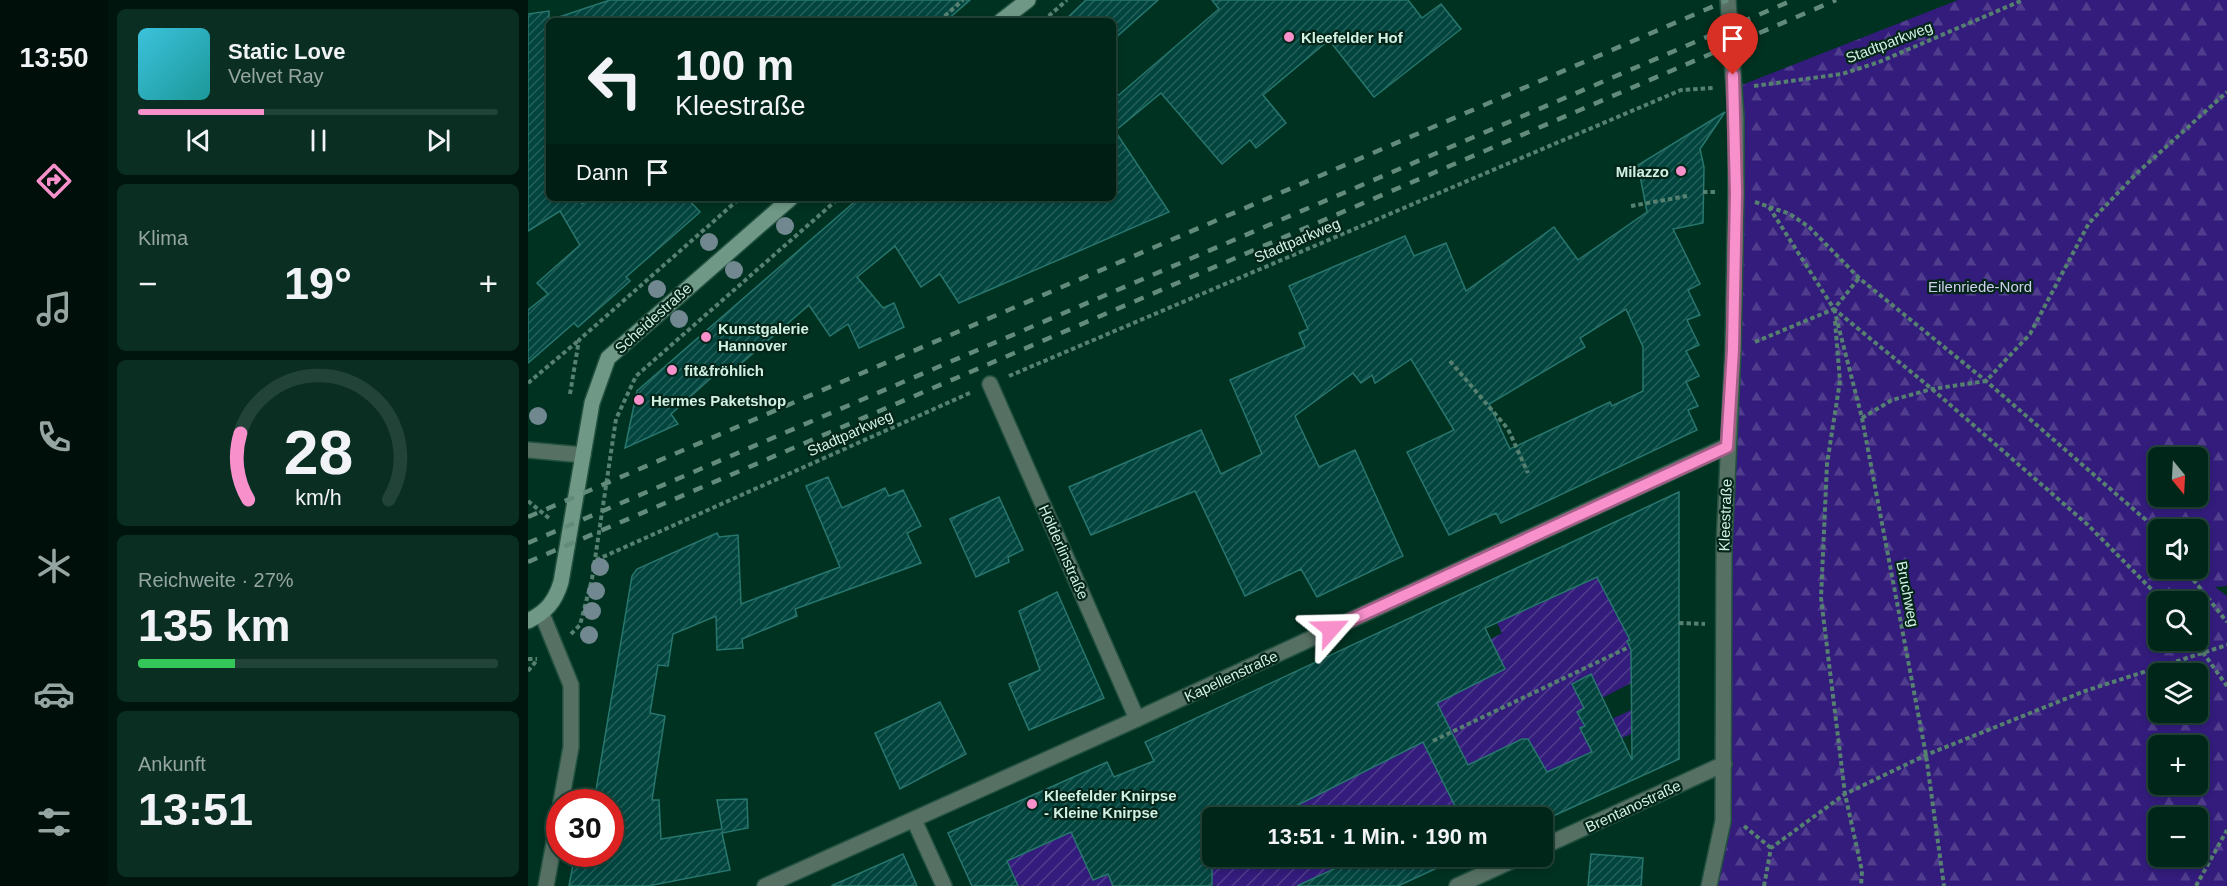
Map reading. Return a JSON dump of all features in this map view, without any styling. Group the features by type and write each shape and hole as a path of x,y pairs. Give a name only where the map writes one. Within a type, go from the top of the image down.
{"street":[{"path":"1005,18 1028,0"},
{"name":"Kleestraße","path":"1709,886 1723,820 1724,558 1727,447 1733,350 1734,88 1728,0"},
{"name":"Scheidestraße","path":"542,614 557,597 561,582 592,403 608,358 788,201"},
{"name":"Hölderlinstraße","path":"990,384 1137,719"},
{"name":"Kapellenstraße","path":"765,886 1137,719 1727,447"},
{"path":"528,450 583,455"},
{"path":"528,621 542,614 571,686 571,747 563,789"},
{"name":"Brentanostraße","path":"1553,842 1724,764"},
{"path":"914,820 944,886"},
{"path":"546,886 550,867"},
{"path":"1457,886 1498,867"}],"path":[{"path":"942,18 963,0"},
{"path":"1046,18 1067,0"},
{"name":"Stadtparkweg","path":"596,560 990,384 1681,90 1734,88 1842,74 1879,62 2023,0"},
{"path":"1862,418 1892,400 1932,389 1986,381 2030,334 2089,223 2137,173 2227,92"},
{"path":"1631,206 1687,196"},
{"path":"592,579 616,419 636,376 836,201"},
{"path":"2148,523 1986,381 1859,278 1809,227 1790,214 1769,207 1834,309 1932,389 2088,525 2153,591"},
{"path":"1733,350 1834,309 1859,278"},
{"path":"1834,309 1840,381 1827,464 1821,598 1845,794 1862,872 1861,886"},
{"name":"Bruchweg","path":"1834,309 1862,418 1926,756 1944,886"},
{"path":"528,383 579,340"},
{"path":"1450,362 1508,429 1528,473"},
{"path":"528,501 552,520"},
{"path":"2193,579 2227,622"},
{"path":"1764,886 1771,848 1845,794 1926,756 2085,691 2227,645"},
{"path":"1433,741 1629,647"},
{"path":"2203,651 2227,686"},
{"path":"528,659 537,659 528,671"},
{"path":"1723,820 1748,827 1771,848"},
{"path":"2196,886 2227,831"}],"green space":[{"name":"Eilenriede-Nord","path":"1958,0 2227,0 2227,586 2215,587 2227,596 2227,886 1709,886 1723,820 1734,88"},
{"path":"1603,575 1607,596 1614,610 1618,608 1633,638 1627,641 1631,651 1631,683 1602,698 1591,675 1572,684 1584,708 1578,712 1585,726 1580,728 1582,733 1631,710 1631,734 1469,807 1294,807 1369,769 1486,642 1502,633 1497,623"},
{"path":"1074,831 1074,839 1093,880 1107,875 1113,886 1018,886 1002,858 1010,860"},
{"path":"1206,867 1340,867 1297,886 1213,886"}],"building":[{"path":"610,0 970,0 949,18 559,17"},
{"path":"1086,0 1158,0 1116,37 1116,18 1067,18"},
{"path":"1212,0 1408,0 1422,18 1441,4 1461,29 1374,97 1329,40 1263,95 1286,123 1256,148 1250,140 1222,164 1161,93 1116,130 1116,97 1219,9"},
{"path":"549,11 549,18 546,18 546,201 581,201 582,204 586,201 690,201 700,212 626,277 630,281 578,327 574,323 528,363 528,310 548,294 537,283 580,245 560,211 528,231 528,14"},
{"path":"1725,112 1700,149 1704,167 1703,223 1673,229 1700,284 1688,290 1700,315 1687,320 1699,345 1686,351 1699,376 1686,382 1698,406 1688,410 1697,430 1501,523 1496,513 1449,535 1407,452 1454,430 1411,359 1375,383 1372,375 1361,383 1353,373 1295,416 1319,467 1355,450 1403,556 1317,597 1301,569 1245,596 1195,491 1091,535 1069,487 1201,430 1221,474 1262,454 1230,380 1305,347 1299,333 1308,329 1289,286 1405,236 1414,256 1446,243 1466,291 1554,227 1578,260 1647,212 1638,165","holes":["1626,309 1643,347 1643,391 1612,406 1610,402 1510,449 1489,404 1585,347 1580,338"]},
{"path":"1116,132 1169,212 959,303 940,274 921,287 895,246 857,277 883,308 894,303 904,327 859,348 848,324 830,336 809,305 729,374 723,368 671,414 678,424 625,448 637,391 856,201 1116,201"},
{"path":"828,477 842,508 885,488 889,496 903,490 921,526 907,533 921,563 795,609 797,616 742,639 743,648 717,650 716,616 673,634 668,666 658,665 650,713 665,716 652,800 659,800 661,839 722,829 717,800 747,799 748,828 722,833 730,870 648,886 569,886 573,867 624,867 624,789 596,789 632,576 637,569 717,533 719,537 738,535 741,604 840,567 806,486"},
{"path":"1679,492 1679,759 1553,816 1553,807 1456,807 1423,742 1294,807 1202,807 1202,867 1212,867 1212,886 1113,886 1108,874 1093,880 1071,832 1007,861 1018,886 972,886 948,833 1107,762 1114,777 1154,761 1145,742","holes":["1597,577 1630,640 1627,641 1631,650 1632,760 1591,674 1572,684 1584,708 1577,712 1585,726 1580,728 1592,752 1547,772 1528,739 1522,739 1468,765 1437,703 1505,669 1485,628"]},
{"path":"999,497 1023,550 1008,557 1009,562 976,577 950,519"},
{"path":"1057,592 1104,698 1029,730 1009,684 1040,670 1019,611"},
{"path":"940,702 966,754 900,789 875,733"},
{"path":"903,854 917,886 831,886"},
{"path":"1591,854 1643,858 1641,886 1588,886"},
{"path":"1338,867 1439,867 1398,886 1297,886"}],"railway":[{"path":"528,517 1728,0"},
{"path":"528,543 1793,0"},
{"path":"528,562 1836,0"}],"place":[{"name":"Kleefelder Hof","path":"1289,37"},
{"name":"Milazzo","path":"1681,171"},
{"name":"Kunstgalerie Hannover","path":"706,337"},
{"name":"fit&fröhlich","path":"672,370"},
{"name":"Hermes Paketshop","path":"639,400"},
{"name":"Kleefelder Knirpse - Kleine Knirpse","path":"1032,804"}],"route":[{"path":"1331,629 1727,447 1733,350 1736,193 1736,117 1733,75"}]}
